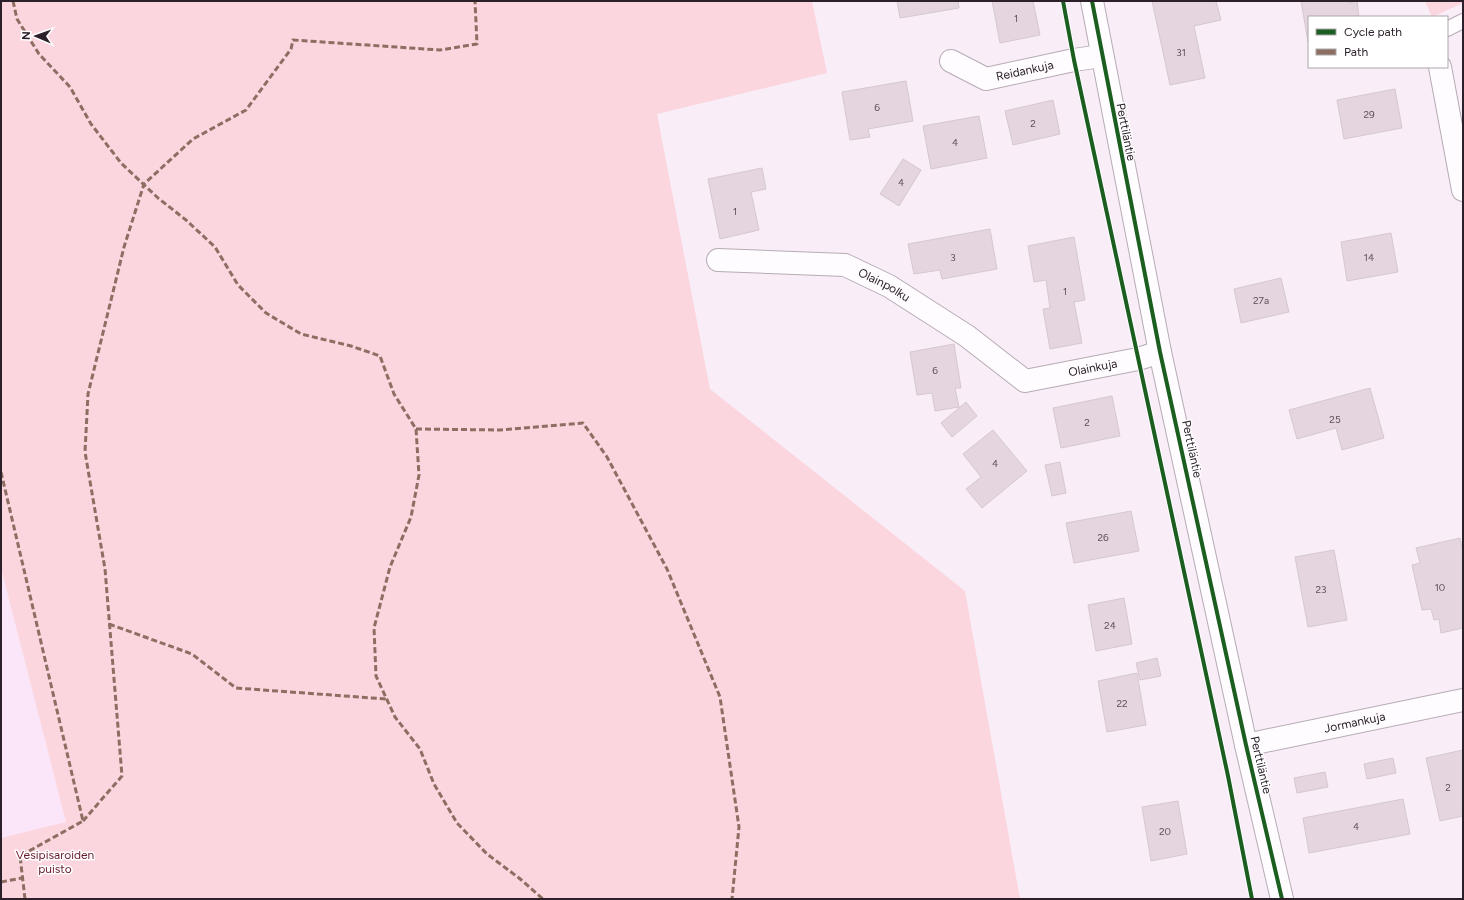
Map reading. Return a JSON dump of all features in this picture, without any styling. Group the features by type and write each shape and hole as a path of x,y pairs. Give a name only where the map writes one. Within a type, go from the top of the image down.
{"street":[{"name":"Perttiläntie","path":"1092,1 1101,56 1160,352 1246,745 1282,899"},
{"name":"Reidankuja","path":"951,61 986,79 1074,60 1101,56"},
{"path":"1440,68 1463,190"},
{"name":"Olainpolku","path":"718,260 845,265 889,286 966,336 1025,381"},
{"name":"Olainkuja","path":"1025,381 1138,359 1160,352"},
{"name":"Jormankuja","path":"1246,745 1463,700"}],"lane":[{"path":"1448,29 1463,22"}],"shaded area":[{"path":"1,568 66,822 1,838"}],"green space":[{"name":"Vesipisaroiden puisto","path":"1,1 812,1 827,73 657,114 710,389 965,591 1020,899 1,899 1,838 66,822 1,568"},
{"path":"1425,1 1463,1 1463,3 1432,16"}],"building":[{"path":"897,1 958,1 959,8 900,18"},
{"path":"992,1 1033,1 1040,35 1000,43"},
{"path":"1152,1 1216,1 1221,20 1194,26 1205,78 1170,85"},
{"path":"1301,1 1349,1 1349,3 1357,1 1359,16 1308,16 1308,42"},
{"path":"906,81 913,121 868,129 870,137 850,140 842,92"},
{"path":"1395,89 1402,128 1344,139 1337,100"},
{"path":"1053,100 1060,134 1013,145 1005,111"},
{"path":"979,116 987,158 931,169 923,126"},
{"path":"903,159 921,170 899,206 880,194"},
{"path":"762,168 766,189 751,192 759,230 720,239 708,179"},
{"path":"990,229 997,269 942,279 940,270 914,274 908,244"},
{"path":"1391,233 1398,272 1347,281 1341,242"},
{"path":"1074,237 1085,300 1074,302 1082,343 1050,349 1043,309 1050,308 1046,280 1034,282 1028,246"},
{"path":"1281,278 1289,312 1241,323 1234,289"},
{"path":"954,344 961,388 955,388 959,407 935,411 932,393 917,395 910,352"},
{"path":"1370,388 1384,438 1342,450 1336,428 1297,439 1289,410"},
{"path":"1112,396 1120,436 1061,448 1053,408"},
{"path":"966,402 977,416 952,437 941,423"},
{"path":"993,430 1027,471 982,508 966,489 981,477 963,454"},
{"path":"1060,462 1066,493 1052,496 1045,465"},
{"path":"1131,511 1139,551 1074,563 1066,523"},
{"path":"1460,538 1463,552 1463,628 1441,633 1439,619 1434,620 1431,609 1422,610 1412,565 1420,563 1416,548"},
{"path":"1334,550 1347,620 1308,627 1295,557"},
{"path":"1124,598 1132,644 1096,651 1088,605"},
{"path":"1157,658 1161,676 1140,680 1136,663"},
{"path":"1137,673 1146,725 1107,732 1098,681"},
{"path":"1463,750 1463,816 1440,821 1426,758"},
{"path":"1393,758 1396,773 1367,779 1364,764"},
{"path":"1325,772 1328,787 1297,793 1294,778"},
{"path":"1403,799 1410,834 1309,853 1303,818"},
{"path":"1178,801 1187,854 1151,861 1142,807"}],"marked path":[{"path":"13,1 17,19 39,54 70,87 91,124 121,163 158,198 186,220 215,247 238,285 266,313 301,334 351,346 380,356 394,394 416,429 419,475 411,517 390,567 374,628 376,676 395,717 420,749 434,784 457,823 487,854 519,878 543,899"},
{"path":"83,821 122,776 105,569 85,452 88,394 124,247 144,184 193,139 246,110 291,49 293,40 440,50 477,44 475,1"},
{"path":"416,429 500,430 583,423 607,457 667,569 720,697 739,827 732,899"},
{"path":"1,472 83,821 20,856 25,899"},
{"path":"109,624 192,654 236,688 386,699"},
{"path":"1,882 22,878"}],"cycle path":[{"path":"1063,1 1074,60 1228,776 1252,899"},
{"path":"1092,1 1160,352 1246,745 1282,899"}]}
